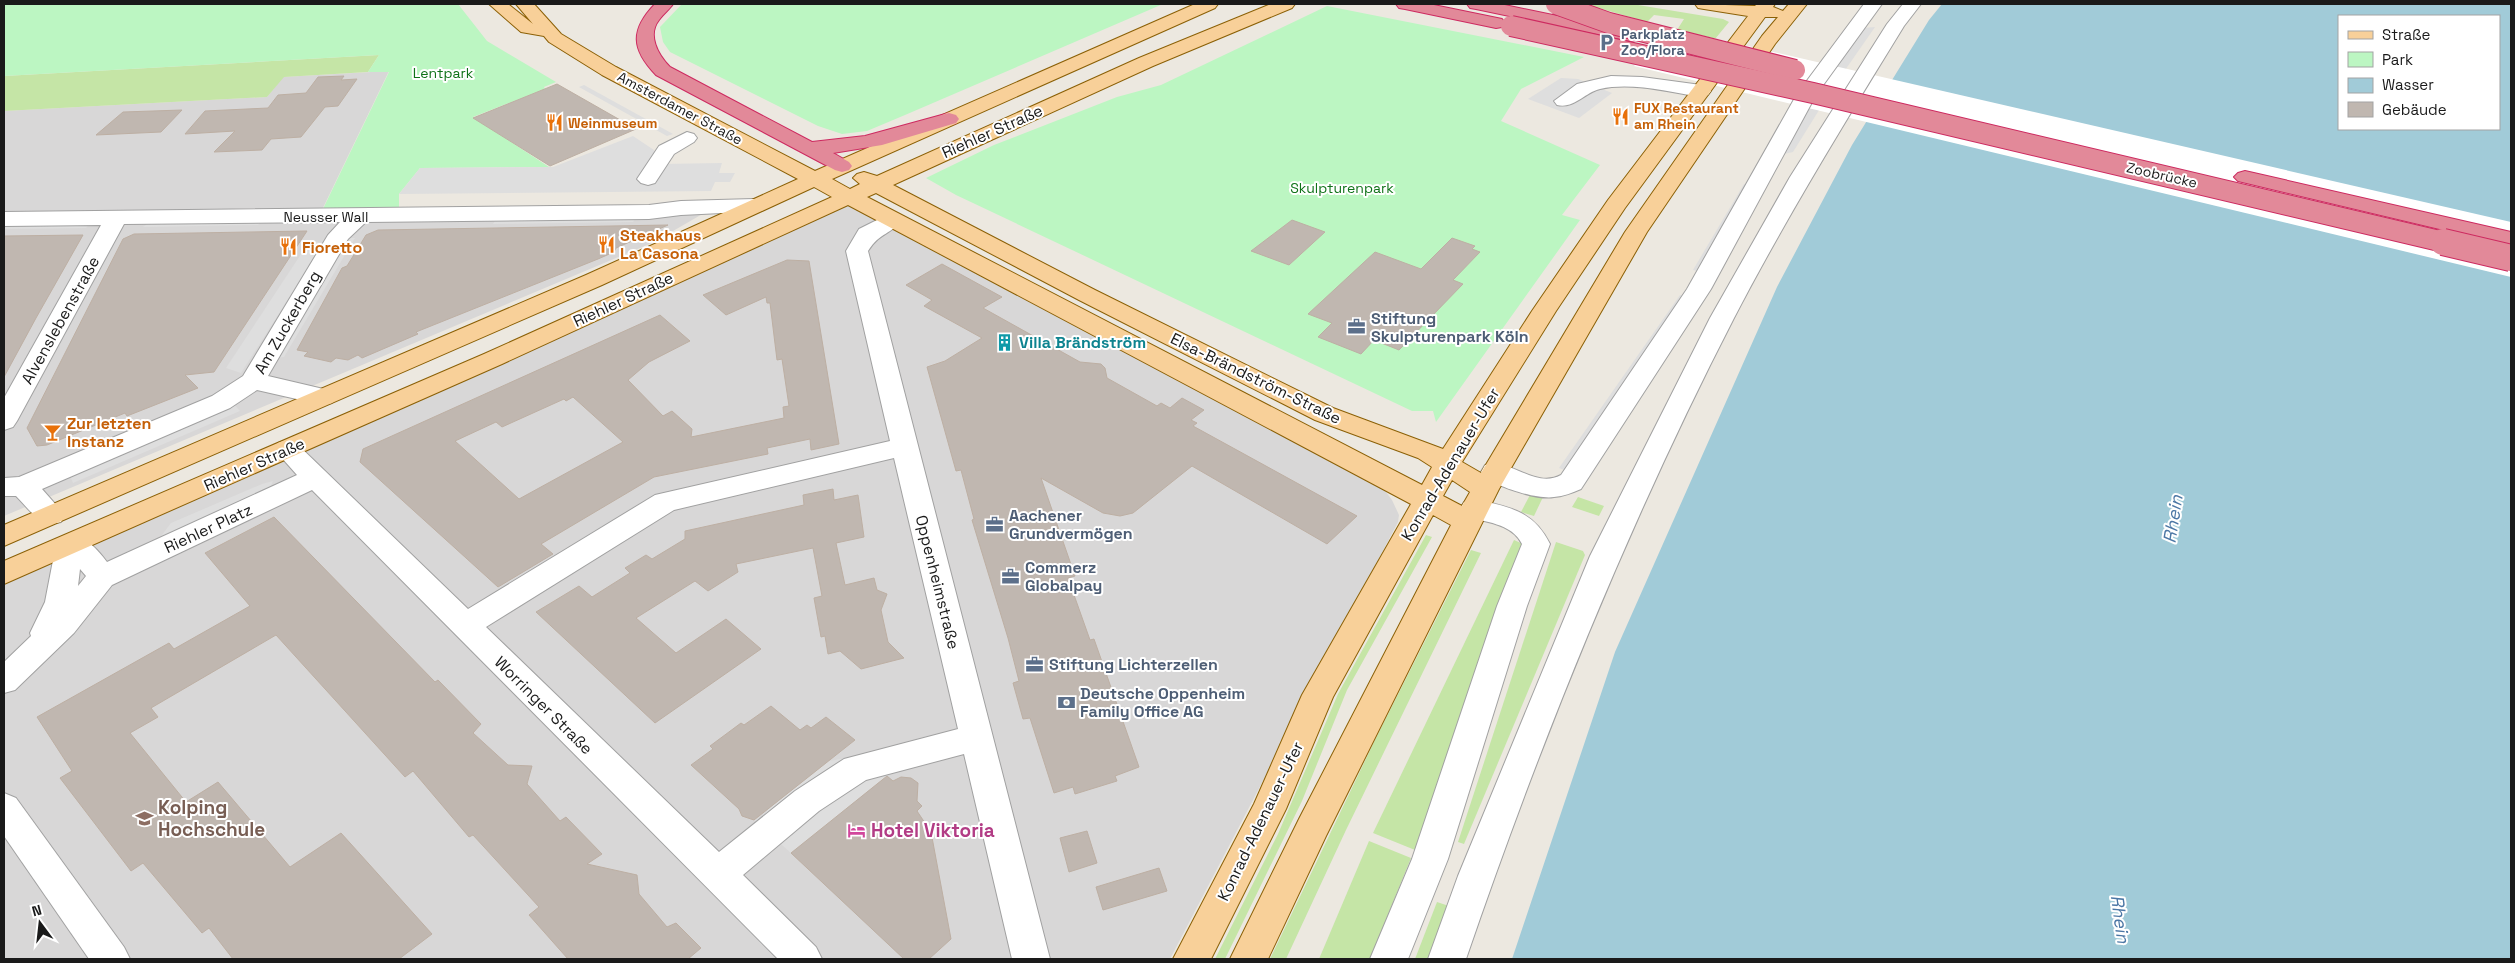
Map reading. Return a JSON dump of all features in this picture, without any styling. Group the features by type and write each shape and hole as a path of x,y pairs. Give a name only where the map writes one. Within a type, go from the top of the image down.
{"highway":[{"path":"664,4 649,20 644,40 647,51 658,66 686,85 813,148 842,166"},
{"name":"Zoobrücke","path":"1405,4 1814,93 2511,258"},
{"path":"1476,4 1849,85"},
{"path":"1556,4 1609,23 1849,85"},
{"name":"Zoobrücke","path":"1849,85 2511,239"},
{"path":"813,148 846,147 869,143 949,119"}],"main road":[{"path":"498,4 527,28 555,38"},
{"name":"Amsterdamer Straße","path":"525,4 555,38 609,71 814,178 846,197"},
{"name":"Riehler Straße","path":"4,536 673,245 814,178 1209,4"},
{"name":"Riehler Straße","path":"4,573 492,359 1146,62 1286,4"},
{"path":"1704,4 1763,8 1789,6"},
{"path":"1249,959 1311,830 1480,498 1636,232 1768,40 1789,6"},
{"name":"Konrad-Adenauer-Ufer","path":"1192,959 1269,809 1318,695 1448,463 1550,302 1616,205 1763,8"},
{"path":"761,203 773,158"},
{"name":"Elsa-Brändström-Straße","path":"842,166 1087,295 1324,414 1428,452 1448,463 1480,498"},
{"name":"Elsa-Brändström-Straße","path":"846,197 1426,501 1480,498"},
{"path":"51,515 70,545"}],"street":[{"path":"1480,498 1545,488 1560,488 1571,482 1698,289 1807,94 1873,4"},
{"path":"1447,959 1476,876 1605,556 1722,318 1801,177 1896,24 1912,4"},
{"path":"1564,100 1584,88 1627,82 1701,90"},
{"path":"648,179 666,150 687,138"},
{"name":"Neusser Wall","path":"4,219 358,217 649,212 761,203"},
{"name":"Neusser Wall","path":"649,212 664,216 679,227 673,245"},
{"name":"Am Zuckerberg","path":"254,381 262,362 339,235 358,217"},
{"name":"Alvenslebenstraße","path":"4,421 116,218"},
{"name":"Oppenheimstraße","path":"891,220 867,234 857,251 904,447 978,737 1031,959"},
{"path":"13,487 221,402 254,381 323,397"},
{"path":"464,626 665,502 904,447"},
{"name":"Worringer Straße","path":"287,449 314,478 803,959"},
{"name":"Riehler Platz","path":"102,576 314,478"},
{"path":"13,487 51,515"},
{"path":"1389,959 1430,859 1512,606 1536,544 1529,530 1480,498"},
{"path":"4,681 32,656 63,625 102,576 85,554 70,545 60,602 32,656"},
{"path":"717,875 807,801 856,769 978,737"},
{"path":"4,808 110,959"}],"shaded area":[{"path":"1875,27 1834,86 1793,152 1779,155 1803,114 1862,28"},
{"path":"389,71 321,212 718,205 654,242 4,516 4,111 267,97 283,77"},
{"path":"1561,78 1578,79 1612,93 1579,118 1528,99"},
{"path":"584,85 673,134 667,136 579,87"},
{"name":"Weinmuseum","path":"633,136 654,150 661,164 722,163 719,173 735,173 730,182 715,182 711,191 399,194 420,168 553,167"},
{"path":"1744,184 1751,186 1701,272 1693,270"},
{"path":"845,204 1383,488 1392,500 1399,515 1398,522 1170,959 4,959 4,583"},
{"path":"635,219 633,222 493,224 495,221"},
{"path":"261,222 258,225 143,227 147,224"},
{"path":"89,225 86,228 4,229 4,226"},
{"path":"343,238 355,238 284,357 270,358"},
{"path":"313,241 324,243 241,373 226,368 307,245"},
{"path":"1680,295 1686,297 1567,471 1559,468"},
{"path":"233,403 240,411 73,483 69,474"},
{"path":"273,481 267,494 156,543 171,523"},
{"path":"927,736 931,758 887,776 791,853 754,820 764,816 768,809 829,761 858,756"}],"green space":[{"name":"Lentpark","path":"4,4 458,4 487,41 556,82 544,87 545,89 473,117 549,167 420,168 399,194 399,210 321,213 389,72 368,72 379,55 4,76"},
{"path":"682,4 1163,4 867,131 842,134 818,126 670,52 663,42 660,27"},
{"path":"1585,4 1632,4 1723,19 1729,22 1715,39 1677,30 1684,19 1654,15 1647,22"},
{"name":"Skulpturenpark","path":"1327,6 1584,57 1521,89 1501,121 1600,165 1562,215 1580,220 1436,422 1433,411 1412,411 956,195 926,178 994,145 1117,97 1161,85"},
{"path":"379,55 368,72 284,77 267,97 4,111 4,76"},
{"path":"1531,493 1543,497 1534,516 1521,512"},
{"path":"1578,497 1604,506 1599,516 1572,507"},
{"path":"1426,535 1432,537 1347,690 1302,801 1225,959 1215,959 1278,834 1338,694"},
{"path":"1514,540 1523,544 1415,850 1373,833"},
{"path":"1556,542 1583,551 1585,555 1464,844 1458,842"},
{"path":"1471,550 1481,553 1346,830 1286,959 1270,959 1375,740"},
{"path":"1369,841 1411,858 1370,959 1319,959"},
{"path":"1437,902 1449,906 1429,959 1415,959"}],"water":[{"name":"Rhein","path":"1942,4 2511,4 2511,959 1512,959 1615,652 1777,287 1852,145 1929,20"}],"pier":[{"path":"1665,27 2511,222 2511,277 1634,66"}],"building":[{"path":"344,76 341,80 357,79 338,106 325,107 301,137 271,139 262,150 214,152 235,131 185,134 205,111 268,108 278,95 306,93 318,77"},
{"name":"Weinmuseum","path":"557,84 636,129 550,166 473,118"},
{"path":"182,110 161,132 96,135 123,112"},
{"path":"1292,220 1325,232 1289,265 1251,251"},
{"path":"668,225 616,248 614,252 598,259 416,332 418,334 362,358 358,355 348,360 336,358 331,362 304,356 308,352 297,350 342,268 347,266 366,235 378,230"},
{"path":"307,231 214,372 185,375 198,388 127,416 125,413 47,445 37,446 27,428 123,239 134,234"},
{"path":"83,235 36,318 4,377 4,236"},
{"path":"1452,238 1475,246 1472,249 1480,252 1453,280 1463,284 1399,350 1374,340 1361,354 1318,337 1332,323 1308,314 1375,252 1421,269"},
{"path":"787,260 809,261 839,444 811,450 810,439 767,448 768,454 654,477 541,544 553,554 498,587 360,462 363,449 660,315 690,341 649,362 628,380 663,416 672,411 692,429 691,437 784,418 783,407 789,406 782,359 777,360 770,303 767,303 766,297 726,315 703,295","holes":["573,397 623,442 519,499 455,441 496,422 502,427 564,399 566,401"]},
{"path":"942,264 1002,297 983,308 1080,362 1101,364 1105,368 1107,378 1157,406 1161,403 1170,408 1182,398 1204,410 1191,420 1197,423 1193,426 1357,516 1327,544 1192,466 1133,513 1120,516 1103,513 1041,478 1075,576 1068,578 1090,640 1094,639 1139,767 1115,776 1117,781 1075,794 1073,787 1054,793 1030,718 1023,719 1013,683 1019,681 1008,638 972,520 974,519 961,470 956,471 927,367 945,361 982,338 924,306 932,300 906,285"},
{"path":"833,489 834,500 858,495 864,537 836,543 845,585 874,578 877,590 887,594 881,610 888,642 904,658 861,669 840,651 828,654 825,636 821,637 814,598 822,596 813,548 736,564 738,572 708,591 695,581 636,618 676,653 726,619 761,649 655,723 536,612 579,586 592,597 630,573 625,568 646,555 652,559 685,539 685,531 804,505 803,495"},
{"path":"274,517 435,682 438,680 481,724 473,733 508,765 532,766 527,784 560,821 566,817 602,854 587,864 637,875 639,894 667,927 676,923 701,948 688,959 568,959 529,915 539,907 473,835 469,837 413,771 405,777 276,635 151,708 158,717 130,733 186,802 218,782 290,867 341,833 432,934 399,959 233,959 209,928 202,933 143,863 131,871 60,778 72,771 37,717 169,643 174,649 250,606 205,553"},
{"path":"771,706 800,730 807,725 811,728 826,717 855,740 754,820 742,816 739,809 691,765 713,749 710,746 741,723 744,725"},
{"path":"887,776 893,781 901,777 911,778 918,783 917,801 922,806 917,811 931,832 951,939 929,959 904,959 791,853"},
{"path":"1087,831 1097,863 1069,872 1060,838"},
{"path":"1159,868 1167,891 1103,910 1096,887"}],"place":[{"name":"Parkplatz Zoo/Flora","path":"1607,42"},
{"name":"FUX Restaurant am Rhein","path":"1620,116"},
{"name":"Weinmuseum","path":"554,123"},
{"name":"Steakhaus La Casona","path":"606,244"},
{"name":"Fioretto","path":"288,247"},
{"name":"Stiftung Skulpturenpark Köln","path":"1357,327"},
{"name":"Villa Brändström","path":"1005,342"},
{"name":"Zur letzten Instanz","path":"53,432"},
{"name":"Aachener Grundvermögen","path":"995,524"},
{"name":"Commerz Globalpay","path":"1011,576"},
{"name":"Stiftung Lichterzellen","path":"1035,664"},
{"name":"Deutsche Oppenheim Family Office AG","path":"1066,702"},
{"name":"Kolping Hochschule","path":"144,818"},
{"name":"Hotel Viktoria","path":"857,830"}]}
